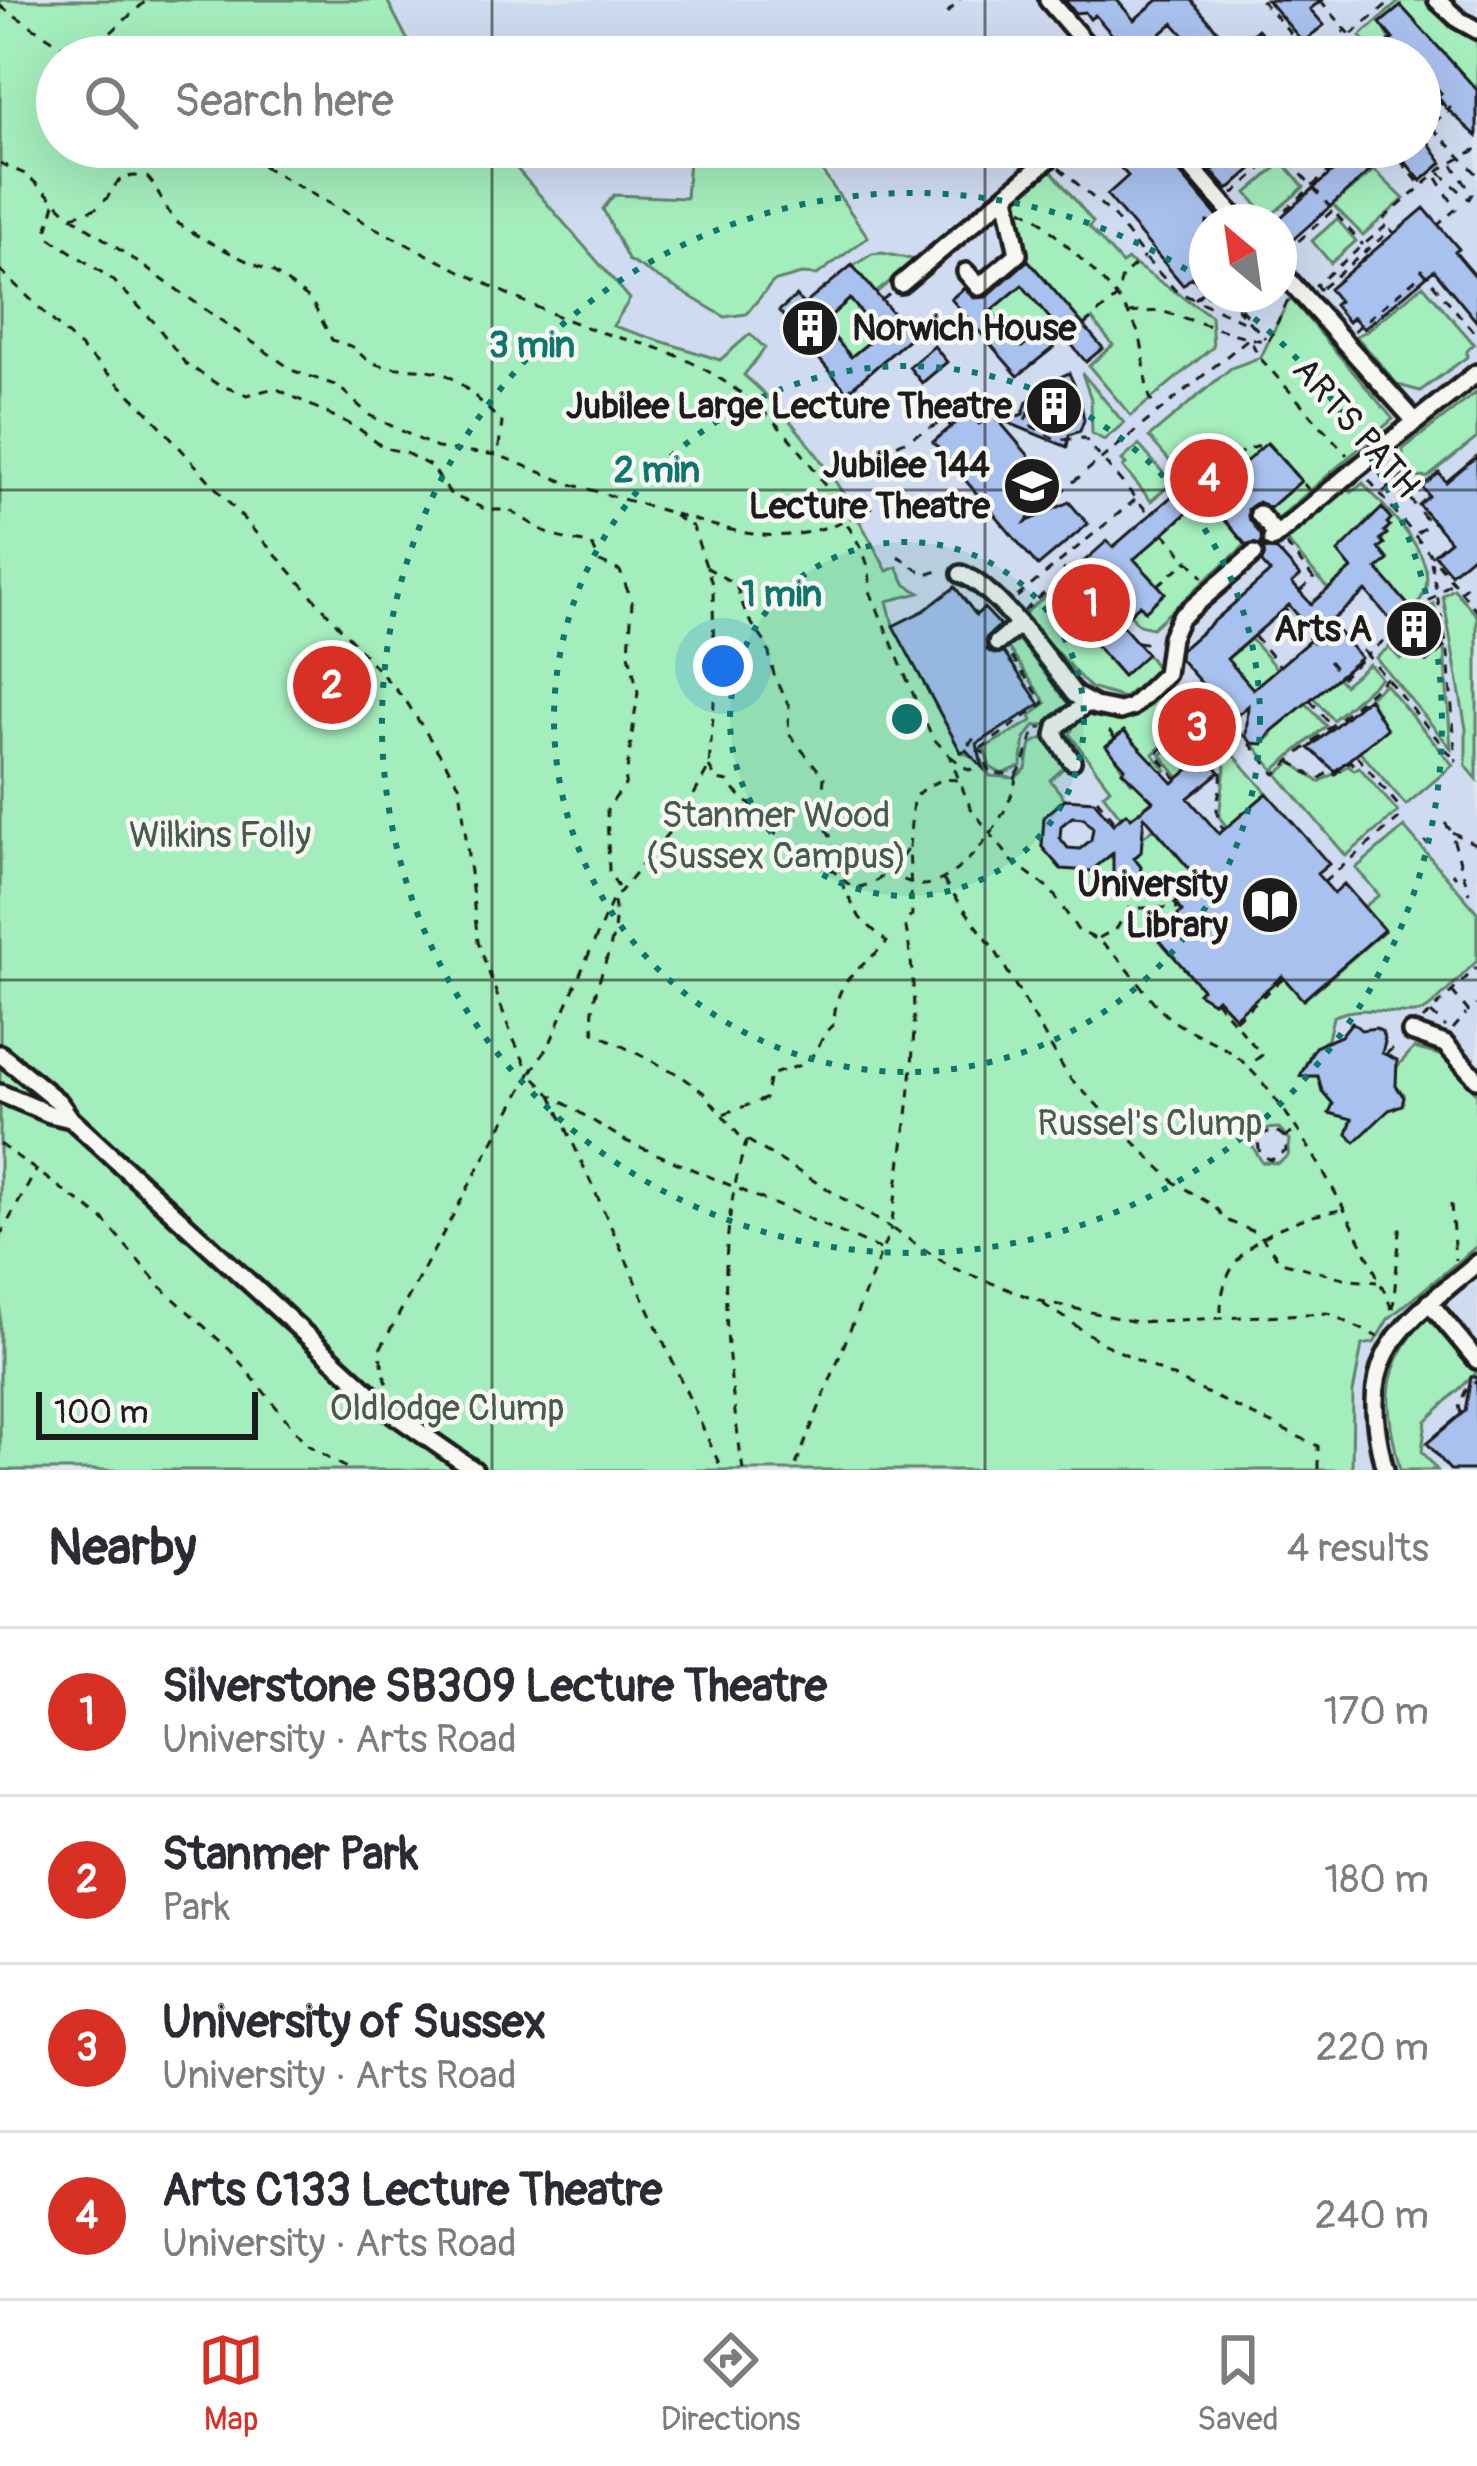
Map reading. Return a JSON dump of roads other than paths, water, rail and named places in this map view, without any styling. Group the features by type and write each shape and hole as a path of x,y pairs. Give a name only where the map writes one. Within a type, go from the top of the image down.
{"street":[{"path":"1048,0 1079,36"},
{"path":"1438,0 1477,30"},
{"path":"897,287 1008,203 1042,168"},
{"path":"1192,168 1223,204"},
{"path":"967,272 979,287 1018,254 1008,203"},
{"path":"1297,289 1414,420"},
{"path":"1259,514 1278,539 1384,445 1477,373"},
{"path":"957,569 1012,618 1086,704 1120,711 1166,674 1176,624 1255,554"},
{"path":"998,642 1012,618"},
{"path":"1072,761 1055,736 1057,726 1086,704"},
{"path":"1411,1032 1445,1044 1477,1079"},
{"path":"0,1054 33,1079 382,1404 474,1470"},
{"path":"19,1101 33,1079"},
{"path":"0,1094 71,1119"},
{"path":"1385,1470 1372,1416 1378,1376 1395,1336 1477,1263"},
{"path":"1429,1302 1477,1360"}],"place":[{"name":"Norwich House","path":"810,328"},
{"name":"Jubilee Large Lecture Theatre","path":"1054,406"},
{"name":"Arts C133 Lecture Theatre","path":"1209,478"},
{"name":"Jubilee 144 Lecture Theatre","path":"1032,486"},
{"name":"Silverstone SB309 Lecture Theatre","path":"1091,603"},
{"name":"Arts A","path":"1414,629"},
{"name":"Stanmer Park","path":"332,685"},
{"name":"University of Sussex","path":"1197,727"},
{"name":"University Library","path":"1270,905"}],"park label":[{"name":"Wilkins Folly","path":"220,835"},
{"name":"Stanmer Wood (Sussex Campus)","path":"776,836"},
{"name":"Russel's Clump","path":"1150,1123"},
{"name":"Oldlodge Clump","path":"447,1408"}]}
